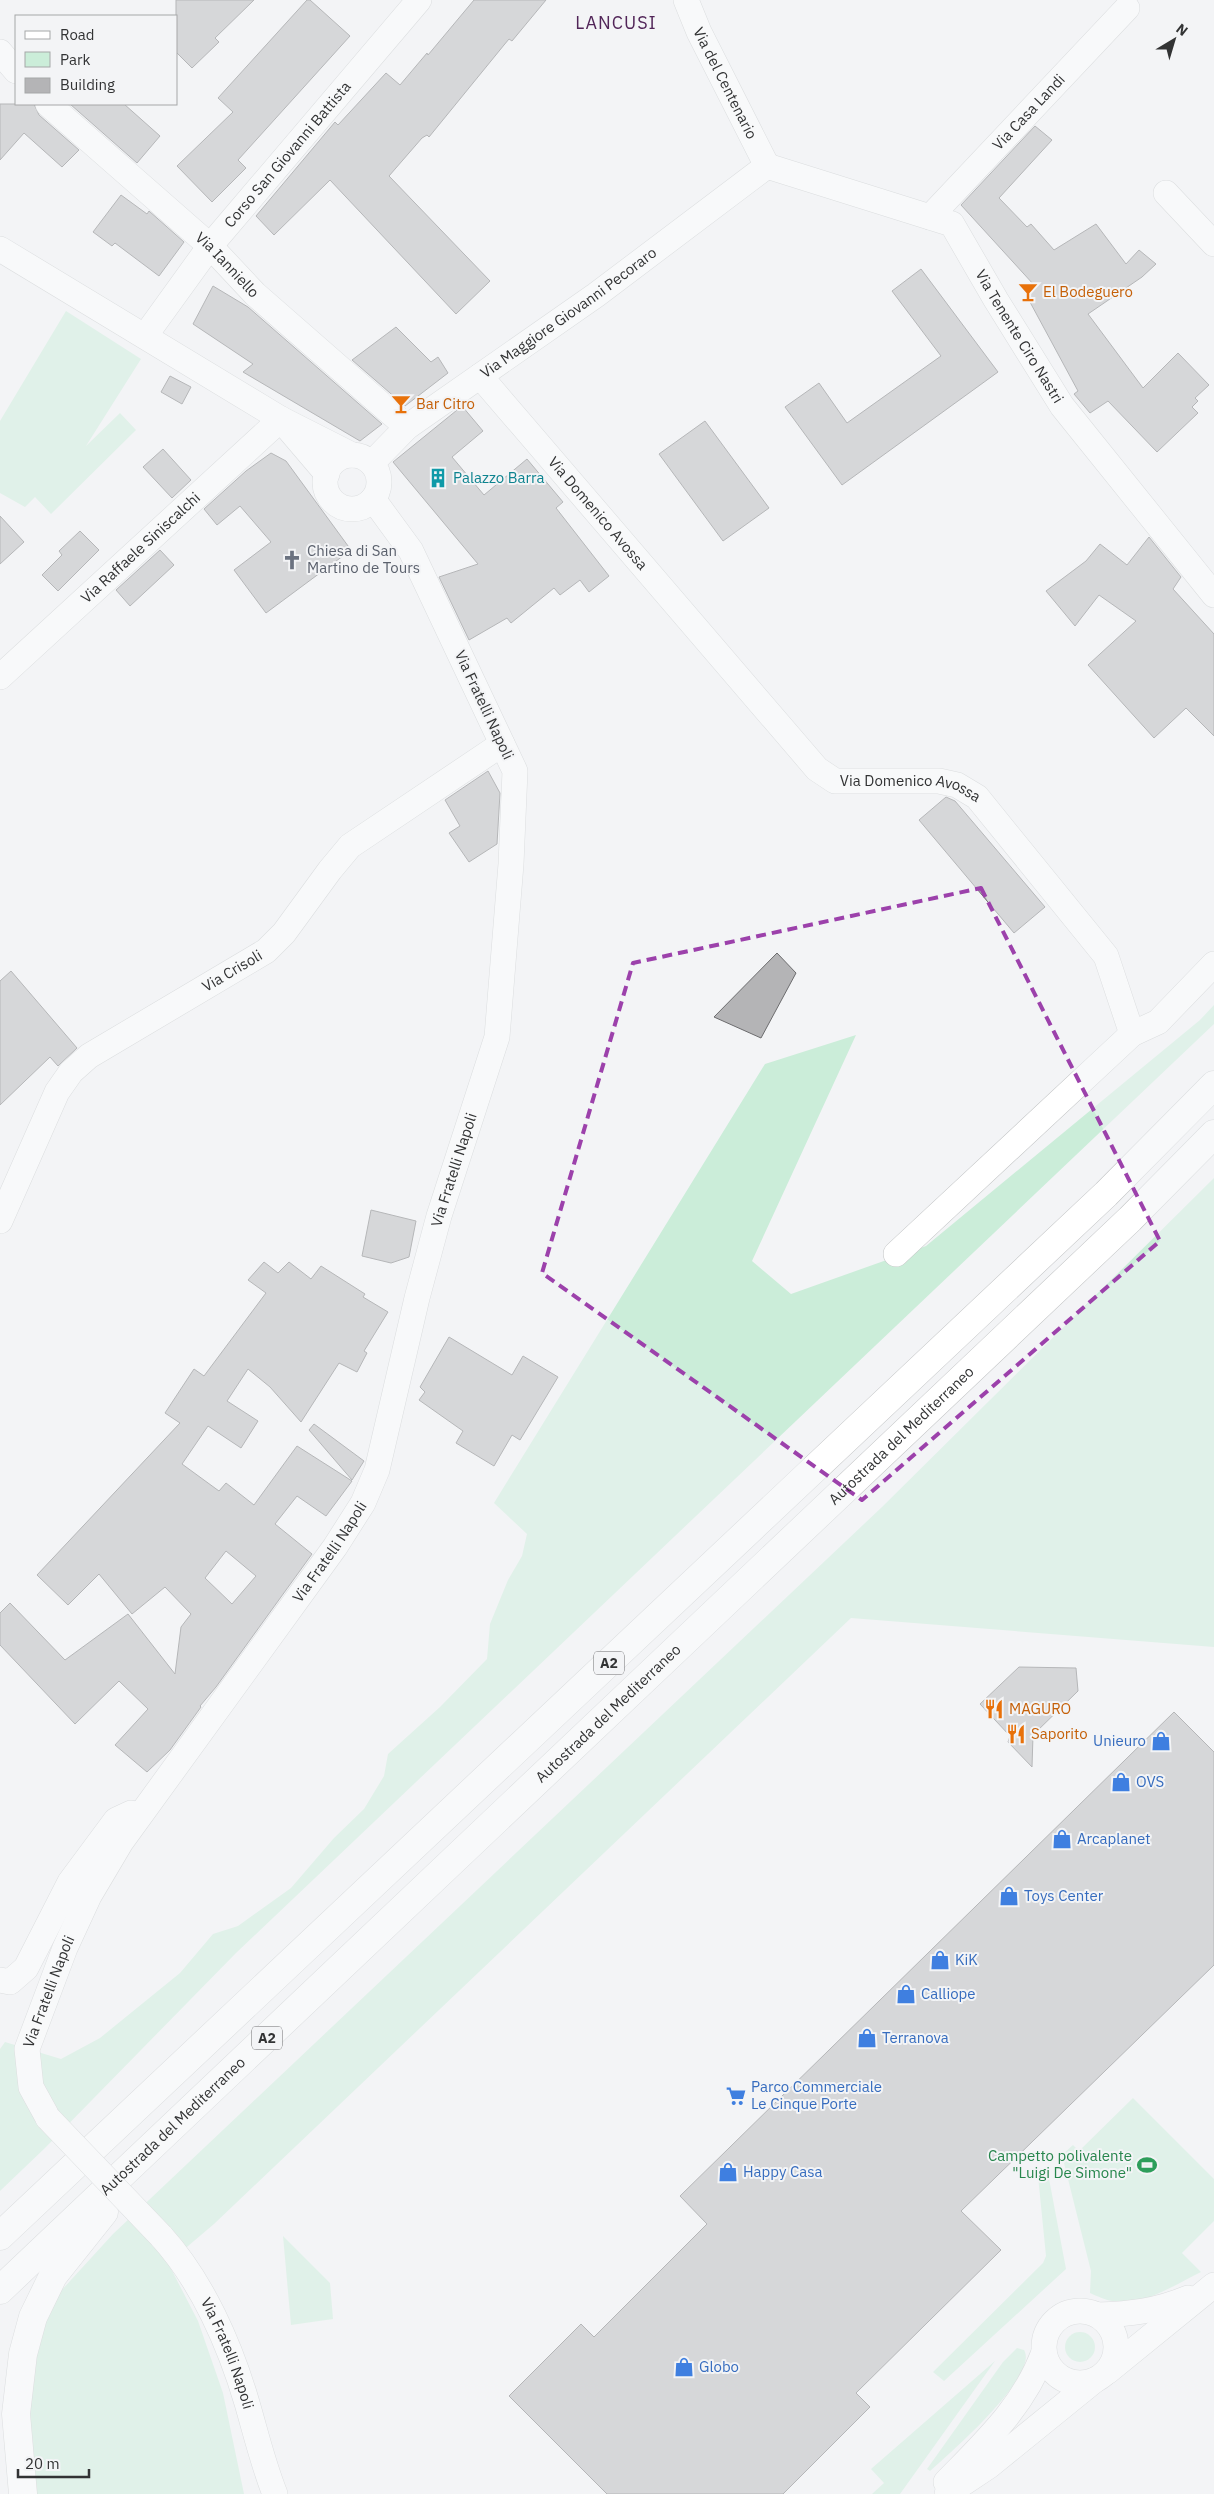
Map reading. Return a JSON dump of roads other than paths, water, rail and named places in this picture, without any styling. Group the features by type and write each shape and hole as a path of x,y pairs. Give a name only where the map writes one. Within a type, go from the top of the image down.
{"highway":[{"name":"A2","path":"0,2236 1106,1194 1214,1085"},
{"name":"Autostrada del Mediterraneo","path":"0,2290 534,1786 1130,1219 1214,1134"},
{"path":"22,2494 16,2414 23,2354 33,2317 54,2276 97,2219 461,1873 534,1786"},
{"path":"0,2445 4,2450 6,2494"}],"street":[{"name":"Via del Centenario","path":"686,0 699,32 767,166"},
{"name":"Corso San Giovanni Battista","path":"145,336 210,246 412,2"},
{"name":"Via Casa Landi","path":"930,217 1127,8"},
{"path":"0,52 15,70"},
{"name":"Via Ianniello","path":"49,105 210,246 255,294 407,427"},
{"name":"Via Tenente Ciro Nastri","path":"767,166 952,224 996,300 1062,406 1214,595"},
{"name":"Via Maggiore Giovanni Pecoraro","path":"362,459 596,295 767,166"},
{"path":"1166,194 1214,244"},
{"path":"0,249 281,419 362,459 379,478 377,493 373,499 357,508 340,505 327,492 327,474 336,460 362,459"},
{"name":"Via Domenico Avossa","path":"480,376 817,769 834,781 940,781 957,785 978,797 1106,956 1132,1034"},
{"path":"281,419 327,474"},
{"name":"Via Raffaele Siniscalchi","path":"0,677 281,419"},
{"name":"Via Fratelli Napoli","path":"265,2494 260,2456 247,2403 228,2348 200,2292 182,2262 161,2236 48,2118 32,2087 26,2049 65,1948 89,1896 121,1842 335,1547 363,1503 377,1470 417,1298 439,1216 497,1037 511,864 515,771 411,551 373,499"},
{"name":"Via Crisoli","path":"0,1221 57,1092 71,1072 89,1056 266,951 284,933 350,846 502,744"},
{"path":"896,1254 1132,1034 1158,1022 1214,964"},
{"name":"Via Fratelli Napoli","path":"0,1980 10,1982 26,1968 70,1882 116,1820 149,1804"},
{"path":"934,2494 980,2448 1018,2405 1035,2377 1044,2352 1048,2329 1063,2315 1081,2310 1098,2315 1138,2314 1165,2308 1211,2287"},
{"path":"947,2494 989,2466 1211,2287"},
{"path":"1044,2352 1050,2367 1063,2379 1084,2383 1100,2376 1116,2353 1116,2342 1113,2331 1098,2315"},
{"name":"Via Fratelli Napoli","path":"260,2456 275,2494"}],"place":[{"name":"El Bodeguero","path":"1028,292"},
{"name":"Bar Citro","path":"401,404"},
{"name":"Palazzo Barra","path":"438,478"},
{"name":"Chiesa di San Martino de Tours","path":"292,560"},
{"name":"MAGURO","path":"994,1709"},
{"name":"Saporito","path":"1016,1734"},
{"name":"Unieuro","path":"1161,1741"},
{"name":"OVS","path":"1121,1782"},
{"name":"Arcaplanet","path":"1062,1839"},
{"name":"Toys Center","path":"1009,1896"},
{"name":"KiK","path":"940,1960"},
{"name":"Calliope","path":"906,1994"},
{"name":"Terranova","path":"867,2038"},
{"name":"Parco Commerciale Le Cinque Porte","path":"736,2096"},
{"name":"Campetto polivalente \"Luigi De Simone\"","path":"1147,2165"},
{"name":"Happy Casa","path":"728,2172"},
{"name":"Globo","path":"684,2367"}],"district":[{"name":"LANCUSI","path":"616,23"}]}
